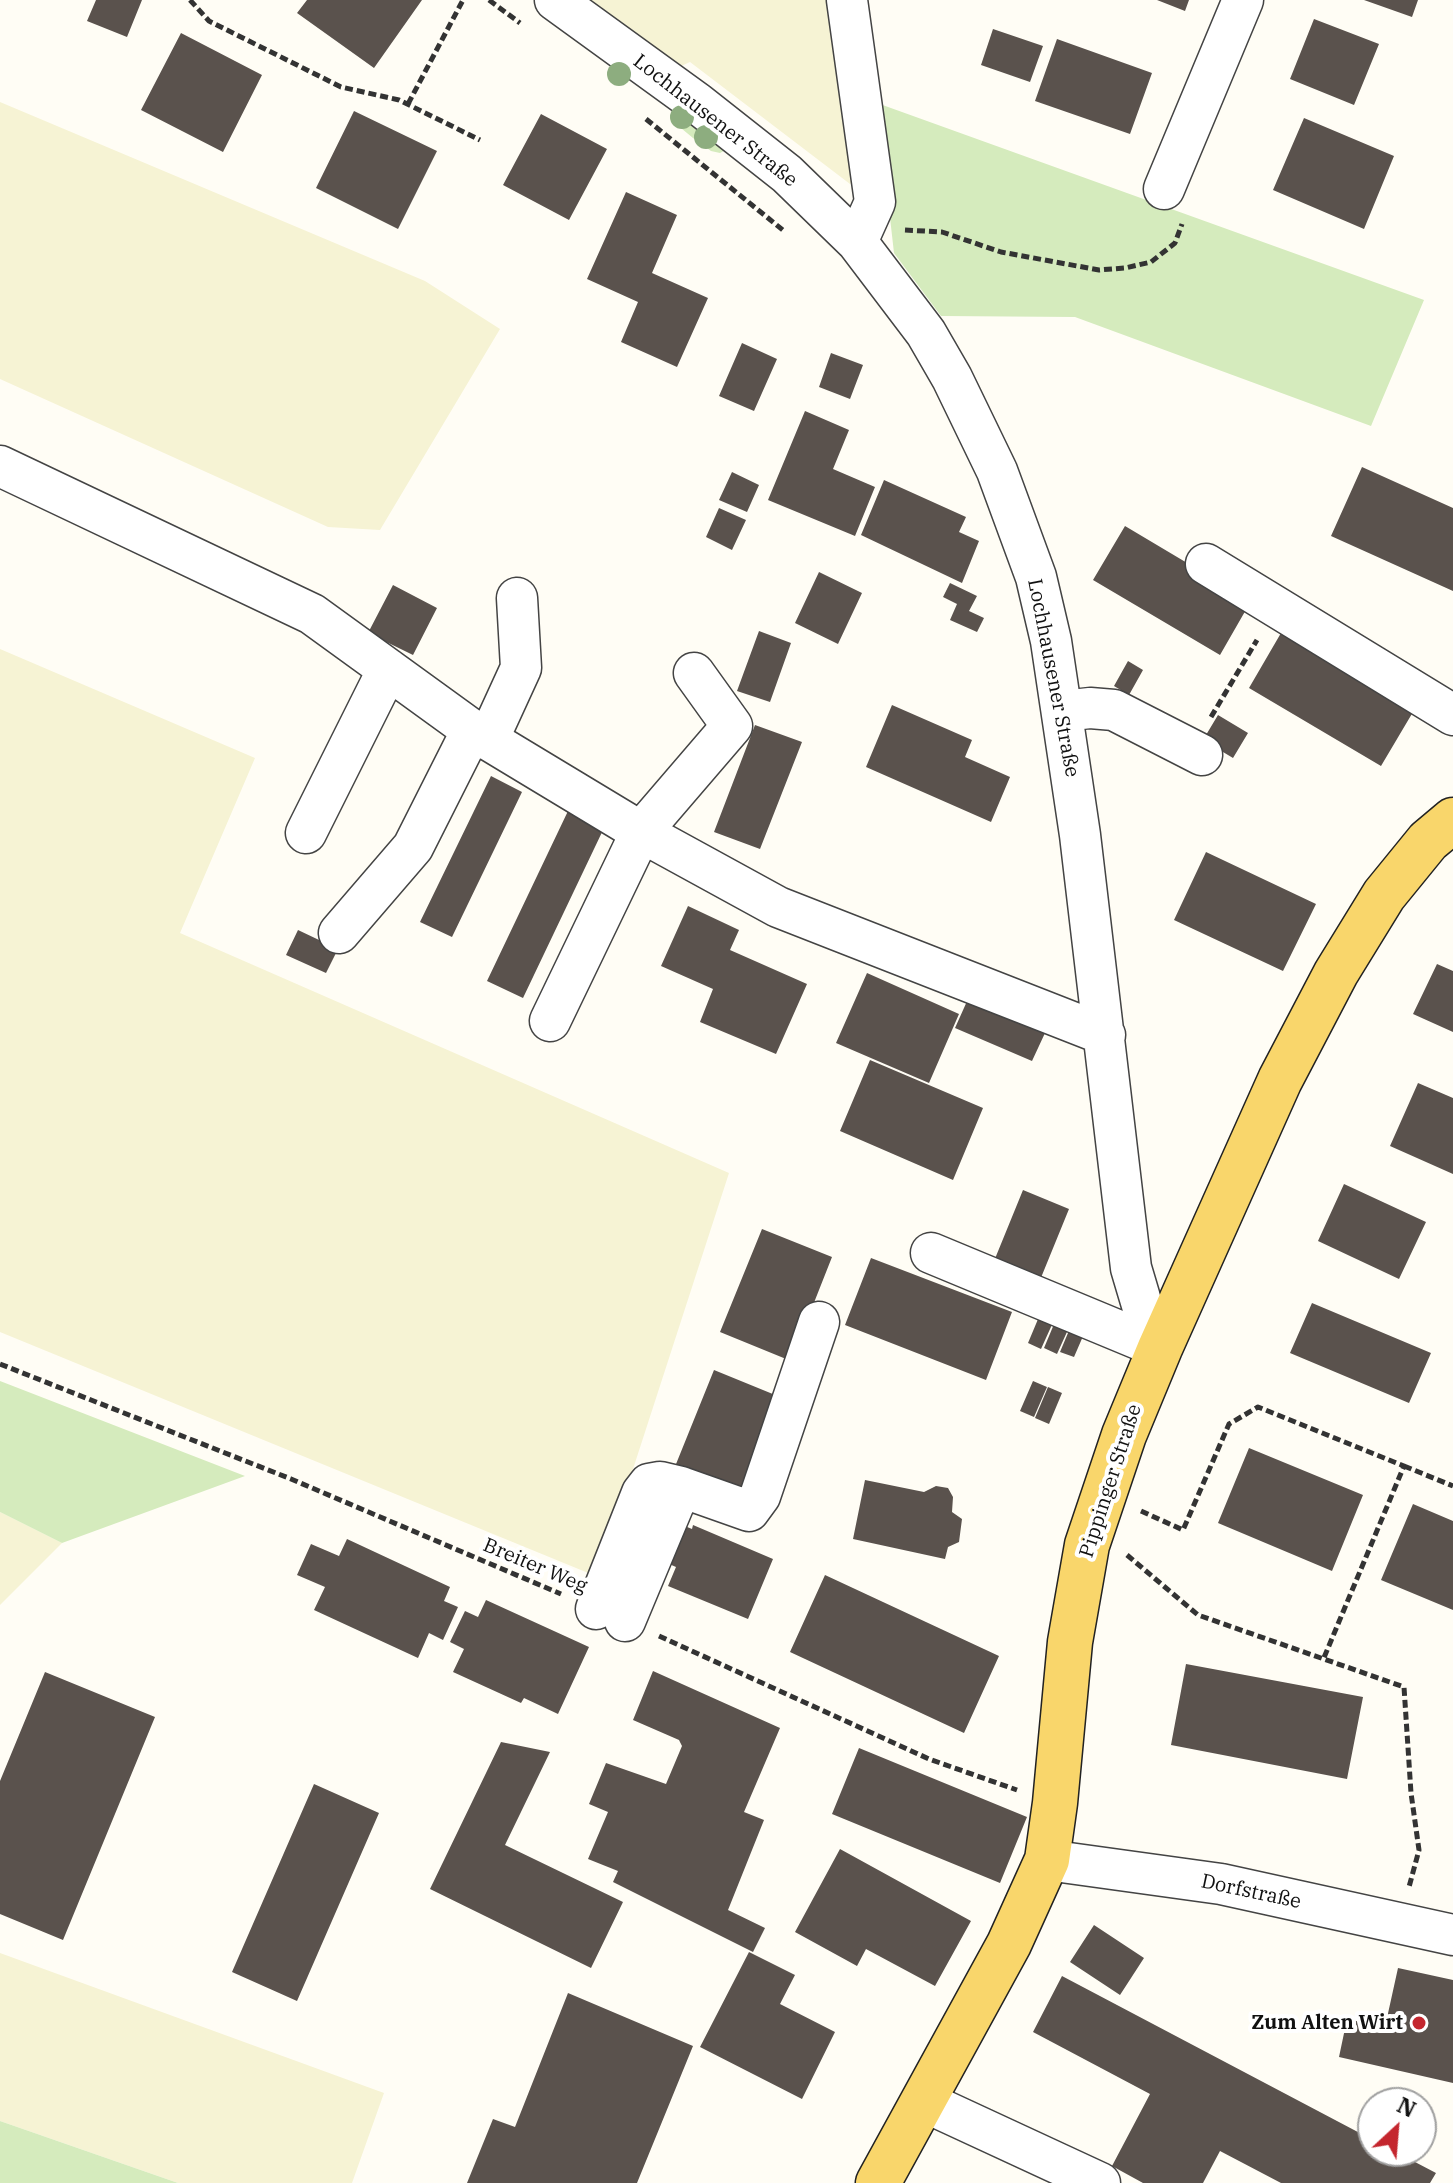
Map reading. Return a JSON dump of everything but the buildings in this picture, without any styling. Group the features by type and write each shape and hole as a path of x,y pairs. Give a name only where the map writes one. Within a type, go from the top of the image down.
{"main road":[{"name":"Pippinger Straße","path":"878,2183 1009,1944 1047,1860 1070,1642 1087,1545 1124,1435 1160,1348 1280,1080 1336,973 1384,895 1428,841 1453,820"}],"street":[{"name":"Lochhausener Straße","path":"555,0 697,103 776,165 857,242 926,333 952,378 997,471 1036,577 1063,711 1105,1035 1131,1268 1160,1348"},
{"path":"847,0 875,202 857,242"},
{"path":"1164,189 1243,0"},
{"path":"0,466 312,614 480,735 641,832 778,907 1105,1035"},
{"path":"1206,564 1453,715"},
{"path":"339,933 413,847 521,668 517,598"},
{"path":"306,833 388,669"},
{"path":"550,1021 641,832 732,726 694,673"},
{"path":"1063,711 1090,708 1114,710 1197,752"},
{"path":"931,1253 1160,1348"},
{"path":"610,1615 681,1487 749,1511 760,1496 819,1322"},
{"name":"Dorfstraße","path":"1047,1860 1221,1884 1453,1935"},
{"path":"923,2101 1100,2183"}],"path":[{"path":"190,0 209,21 341,87 399,100 480,140"},
{"path":"408,104 463,0"},
{"path":"489,0 527,28"},
{"path":"638,113 793,238"},
{"path":"857,242 910,228 942,232 1001,252 1051,262 1099,270 1125,268 1151,262 1175,243 1182,222 1178,209 1164,189"},
{"path":"1197,752 1277,608"},
{"name":"Breiter Weg","path":"0,1364 291,1479 610,1615 929,1759 1055,1803"},
{"path":"1135,1525 1140,1511 1183,1530 1229,1424 1258,1407 1453,1486"},
{"path":"1323,1660 1404,1466"},
{"path":"1087,1545 1124,1553 1198,1615 1404,1687 1411,1793 1419,1850 1400,1923"}],"shaded area":[{"path":"586,0 834,0 857,179 850,184 690,62 679,67"},
{"path":"0,102 425,281 500,329 380,530 328,527 0,379"},
{"path":"0,649 255,758 180,933 729,1173 598,1577 0,1332"},
{"path":"0,1512 62,1543 0,1605"},
{"path":"0,1953 384,2093 352,2183 178,2183 0,2121"}],"green space":[{"path":"877,103 1424,300 1371,426 1075,317 941,316 894,253"},
{"path":"675,107 733,146 720,153 711,151 670,119"},
{"path":"0,1381 245,1476 62,1543 0,1512"},
{"path":"0,2121 178,2183 0,2183"}],"place":[{"name":"Zum Alten Wirt","path":"1419,2023"}]}
